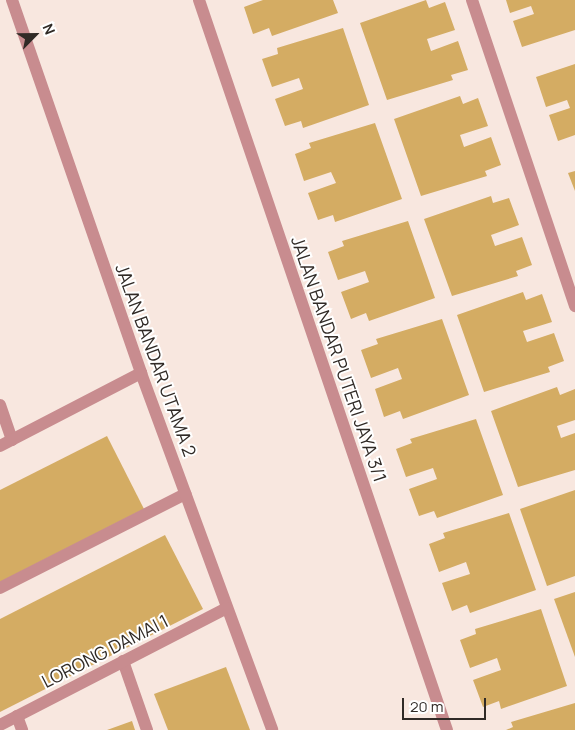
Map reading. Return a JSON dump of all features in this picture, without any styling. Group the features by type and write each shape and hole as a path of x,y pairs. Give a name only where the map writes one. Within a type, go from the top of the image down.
{"street":[{"name":"JALAN BANDAR UTAMA 2","path":"12,0 141,373 272,730"},
{"name":"JALAN BANDAR PUTERI JAYA 3/1","path":"199,0 447,730"},
{"path":"472,0 575,306"},
{"path":"0,446 141,373"},
{"path":"0,405 12,440"},
{"path":"0,588 185,494"},
{"name":"LORONG DAMAI 1","path":"0,725 227,608"},
{"path":"123,662 147,730"},
{"path":"17,716 22,730"}],"building":[{"path":"263,0 333,0 338,13 272,36 269,28 253,34 244,7"},
{"path":"426,0 429,8 445,2 455,30 427,39 431,51 458,41 468,70 451,75 453,80 387,100 360,23"},
{"path":"506,0 575,0 575,30 522,47 513,21 534,14 531,6 510,13"},
{"path":"343,28 369,105 303,128 301,121 285,126 275,99 303,89 299,78 272,87 262,59 278,54 277,48"},
{"path":"575,64 575,135 558,141 549,115 570,108 567,100 546,107 536,77"},
{"path":"460,96 463,104 478,98 488,126 460,135 464,147 491,137 501,165 485,171 487,176 421,196 394,119"},
{"path":"375,123 402,199 335,222 333,215 318,220 308,193 336,183 331,172 304,181 295,154 311,148 309,143"},
{"path":"575,171 575,191 568,173"},
{"path":"491,196 493,203 509,198 519,225 491,235 495,246 522,237 532,265 516,271 518,276 452,296 424,219"},
{"path":"408,221 435,298 369,321 366,313 351,319 341,292 369,282 365,271 338,280 328,252 344,246 342,241"},
{"path":"523,292 526,300 542,294 552,322 523,331 527,342 554,333 564,361 548,367 550,372 484,392 457,315"},
{"path":"442,319 469,395 403,419 400,411 384,417 375,389 402,379 398,368 371,378 361,350 378,344 376,339"},
{"path":"557,387 560,395 575,389 575,420 557,426 561,438 575,433 575,470 518,487 491,411"},
{"path":"476,419 503,495 437,518 434,511 419,516 409,489 437,479 433,468 406,477 396,449 412,443 410,439"},
{"path":"107,436 144,509 0,582 0,490"},
{"path":"575,490 575,576 547,586 520,509"},
{"path":"509,513 536,590 470,613 467,605 452,611 442,583 470,574 466,562 439,572 429,544 445,538 443,533"},
{"path":"165,535 203,609 0,712 0,619"},
{"path":"575,592 575,657 554,599"},
{"path":"541,609 567,686 501,709 499,701 483,707 473,680 501,670 497,658 470,668 460,640 476,634 475,629"},
{"path":"226,667 250,730 168,730 154,694"},
{"path":"575,703 575,730 506,730 513,727 511,722"},
{"path":"132,721 135,730 107,730"}]}
